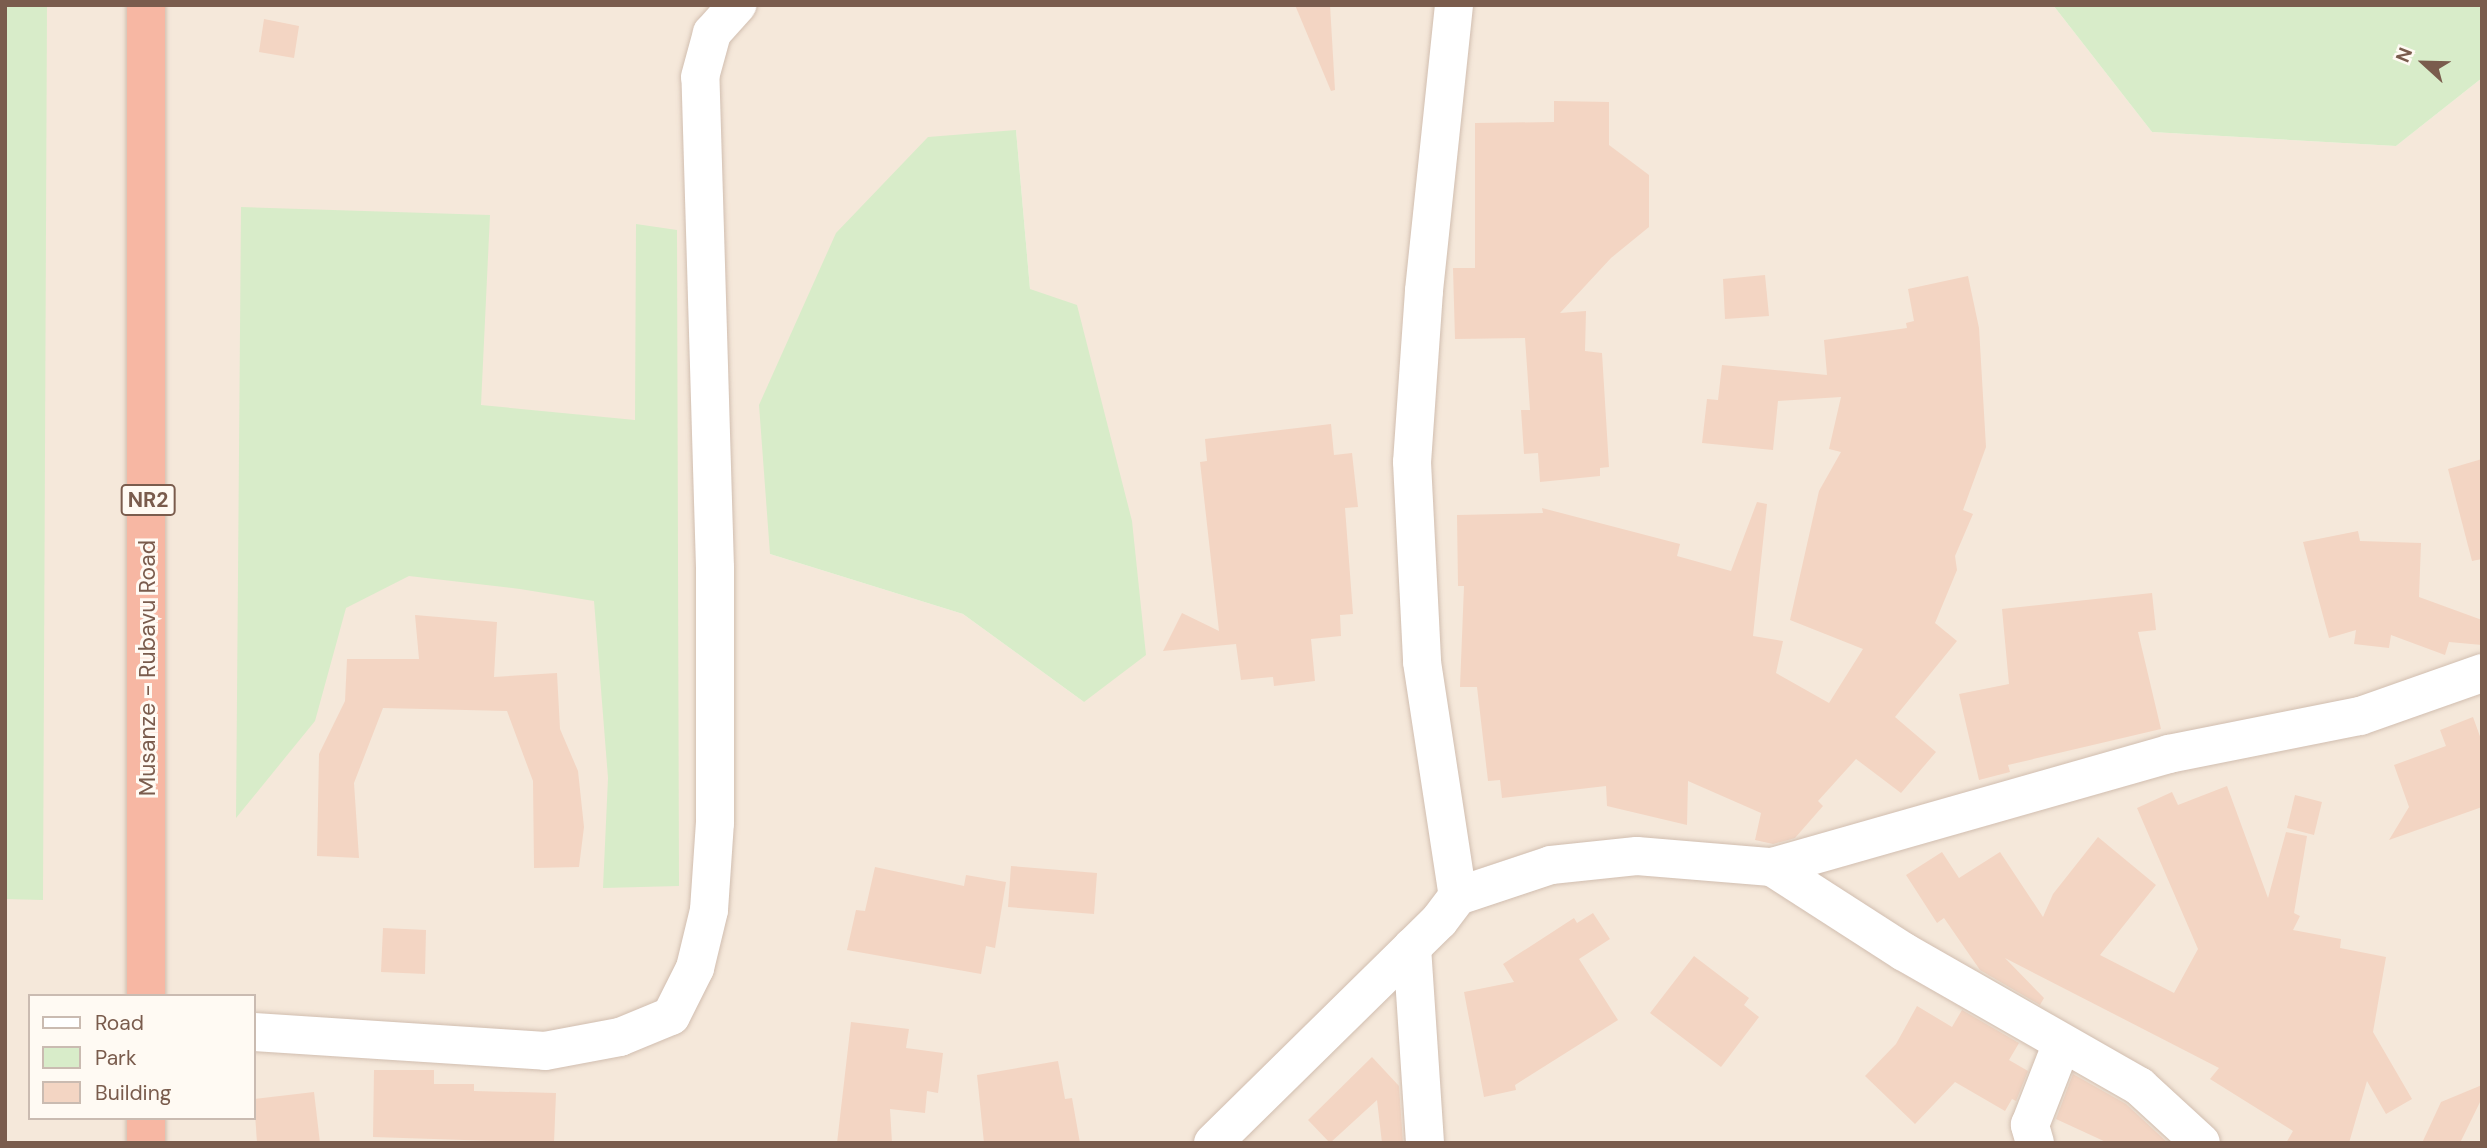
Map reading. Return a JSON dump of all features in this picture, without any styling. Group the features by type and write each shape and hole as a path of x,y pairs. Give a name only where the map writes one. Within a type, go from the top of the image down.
{"highway":[{"name":"Musanze - Rubavu Road","path":"146,5 146,994"},
{"path":"146,1120 146,1143"}],"street":[{"path":"256,1031 545,1051 620,1037 671,1016 695,968 709,910 715,823 715,568 700,77 712,33 737,5"},
{"path":"1454,5 1424,292 1412,462 1422,662 1458,896"},
{"path":"1213,1143 1412,947 1458,896 1552,865 1637,856 1772,867 2169,754 2360,716 2482,673"},
{"path":"1772,867 1904,952 2138,1086 2201,1143"},
{"path":"1412,947 1425,1143"},
{"path":"2035,1143 2030,1125 2062,1043"}],"shaded area":[{"path":"5,5 2053,5 2152,132 2396,146 2482,78 2482,1143 5,1143","holes":["1016,130 1030,289 1084,702 963,614 770,554"]}],"green space":[{"path":"5,5 47,5 43,900 5,899"},
{"path":"2053,5 2482,5 2482,78 2396,146 2152,132"},
{"path":"1016,130 1030,289 1077,305 1132,521 1146,655 1084,702 963,614 770,554 759,405 836,233 928,137"},
{"path":"241,207 490,215 481,405 635,420 636,224 677,230 679,886 603,888 608,778 594,601 520,589 409,576 346,608 315,721 236,818"}],"building":[{"path":"1295,5 1330,5 1335,90 1331,91"},
{"path":"264,19 299,26 294,58 259,52"},
{"path":"1554,101 1609,102 1609,145 1649,175 1649,227 1611,258 1560,313 1586,311 1585,351 1602,353 1609,467 1600,468 1600,476 1540,482 1538,453 1524,454 1521,410 1530,410 1525,338 1455,339 1453,268 1475,268 1475,123 1554,122"},
{"path":"1765,275 1769,316 1725,319 1723,279"},
{"path":"1968,276 1979,328 1986,447 1963,510 1973,514 1955,556 1957,570 1935,623 1957,641 1895,717 1936,752 1901,793 1856,759 1818,801 1823,806 1795,838 1773,844 1755,840 1761,813 1688,781 1687,825 1607,806 1606,786 1502,798 1500,780 1488,781 1477,687 1460,687 1464,586 1458,586 1457,515 1543,513 1542,508 1680,544 1677,556 1731,571 1757,502 1767,504 1753,636 1783,641 1776,673 1829,703 1863,649 1790,620 1819,491 1841,452 1829,449 1841,397 1778,401 1773,450 1702,443 1707,399 1718,400 1722,365 1827,375 1824,340 1907,328 1906,323 1914,321 1908,289"},
{"path":"1331,424 1334,455 1352,453 1358,507 1345,508 1353,614 1340,615 1341,636 1311,639 1315,681 1274,686 1273,677 1241,680 1236,644 1163,651 1182,613 1219,631 1200,462 1207,461 1205,439"},
{"path":"2482,459 2482,559 2472,561 2448,469"},
{"path":"2358,531 2360,541 2421,543 2419,597 2482,620 2482,645 2449,642 2445,655 2391,635 2389,648 2354,644 2356,630 2329,638 2303,542"},
{"path":"2152,593 2156,630 2138,632 2161,729 2008,765 2010,772 1979,780 1959,694 2009,684 2002,609"},
{"path":"415,615 497,622 494,677 557,673 560,729 578,771 584,827 579,867 534,868 533,781 507,711 383,708 354,783 359,858 317,856 319,754 345,701 347,659 419,659"},
{"path":"2473,717 2482,742 2482,807 2389,840 2409,807 2394,765 2446,746 2440,730"},
{"path":"2227,786 2268,898 2286,832 2307,836 2294,913 2300,916 2293,930 2341,939 2340,948 2386,957 2373,1032 2412,1099 2386,1114 2367,1081 2349,1143 2286,1143 2293,1131 2210,1079 2219,1068 2005,958 2044,998 2040,1005 1980,970 1944,918 1937,923 1906,875 1942,852 1959,878 2000,852 2043,917 2053,894 2098,837 2156,885 2100,955 2174,993 2198,949 2137,808 2172,792 2178,805"},
{"path":"2295,795 2322,802 2314,835 2287,828"},
{"path":"1011,866 1097,873 1094,914 1008,907"},
{"path":"875,867 964,886 966,875 1006,882 995,948 986,946 981,974 847,950 856,910 865,911"},
{"path":"1593,913 1610,939 1579,959 1618,1020 1515,1085 1516,1090 1484,1097 1464,992 1514,982 1503,964 1574,918 1577,923"},
{"path":"383,928 426,930 425,974 381,972"},
{"path":"1694,956 1749,998 1744,1005 1759,1017 1721,1067 1650,1013"},
{"path":"1917,1006 1952,1027 1962,1010 2019,1043 2009,1060 2028,1071 2016,1101 2012,1099 2005,1111 1955,1082 1915,1124 1865,1076 1896,1044"},
{"path":"851,1022 909,1029 906,1048 943,1053 938,1093 927,1091 925,1113 890,1109 892,1143 837,1143"},
{"path":"1372,1057 1399,1086 1403,1143 1382,1143 1377,1100 1330,1143 1308,1120"},
{"path":"1058,1061 1065,1099 1072,1098 1080,1143 984,1143 977,1075"},
{"path":"374,1070 434,1070 434,1084 474,1084 474,1091 556,1093 554,1143 373,1137"},
{"path":"2073,1074 2126,1104 2168,1143 2108,1143 2056,1119"},
{"path":"2482,1085 2482,1098 2460,1143 2422,1143 2441,1102"},
{"path":"314,1092 320,1143 257,1143 256,1099"}]}
